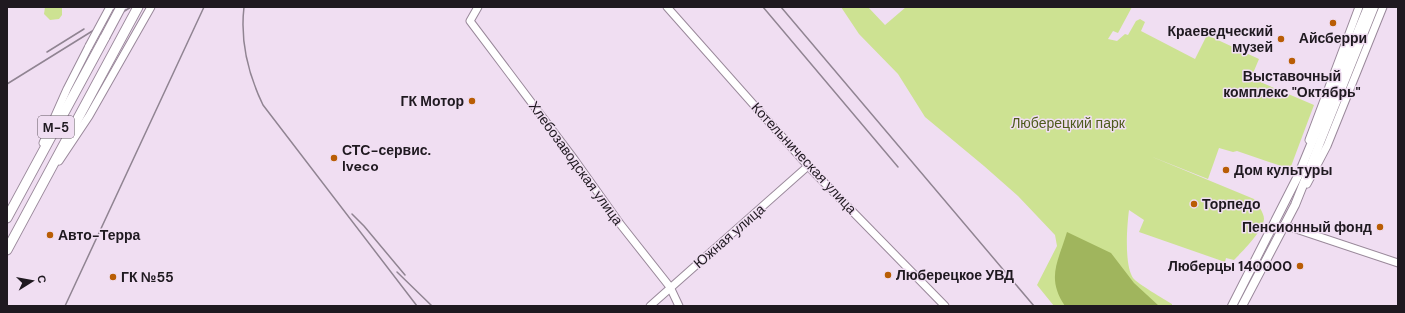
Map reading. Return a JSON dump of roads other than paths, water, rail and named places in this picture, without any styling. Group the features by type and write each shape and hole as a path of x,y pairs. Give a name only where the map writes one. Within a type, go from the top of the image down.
{"highway":[{"name":"М-5","path":"7,218 121,7"},
{"name":"М-5","path":"7,250 138,7"}],"main road":[{"path":"1232,306 1298,176 1368,7"},
{"path":"1242,306 1294,204 1374,7"}],"street":[{"name":"М-5","path":"28,179 67,89 110,7"},
{"name":"М-5","path":"36,196 89,116 141,22 151,7"},
{"name":"Хлебозаводская улица","path":"478,7 470,21 574,159 621,225 670,287 679,306"},
{"name":"Котельническая улица","path":"667,7 808,166 945,306"},
{"path":"1298,176 1321,104 1359,7"},
{"path":"1294,204 1327,146 1383,7"},
{"name":"Южная улица","path":"650,306 808,166"},
{"path":"1284,225 1398,263"}],"railway":[{"path":"7,84 131,7"},
{"path":"65,306 204,7"},
{"path":"244,7 243,32 246,57 253,81 263,105 417,306"},
{"path":"763,7 898,167"},
{"path":"781,7 1034,306"},
{"path":"47,52 84,29"},
{"path":"352,214 405,275"},
{"path":"397,272 432,306"}],"place":[{"name":"Айсберри","path":"1333,23"},
{"name":"Краеведческий музей","path":"1281,39"},
{"name":"Выставочный комплекс \"Октябрь\"","path":"1292,61"},
{"name":"ГК Мотор","path":"472,101"},
{"name":"СТС-сервис. Iveco","path":"334,158"},
{"name":"Дом культуры","path":"1226,170"},
{"name":"Торпедо","path":"1194,204"},
{"name":"Пенсионный фонд","path":"1380,227"},
{"name":"Авто-Терра","path":"50,235"},
{"name":"Люберцы 140000","path":"1300,266"},
{"name":"Люберецкое УВД","path":"888,275"},
{"name":"ГК №55","path":"113,277"}],"park label":[{"name":"Люберецкий парк","path":"1068,123"}]}
